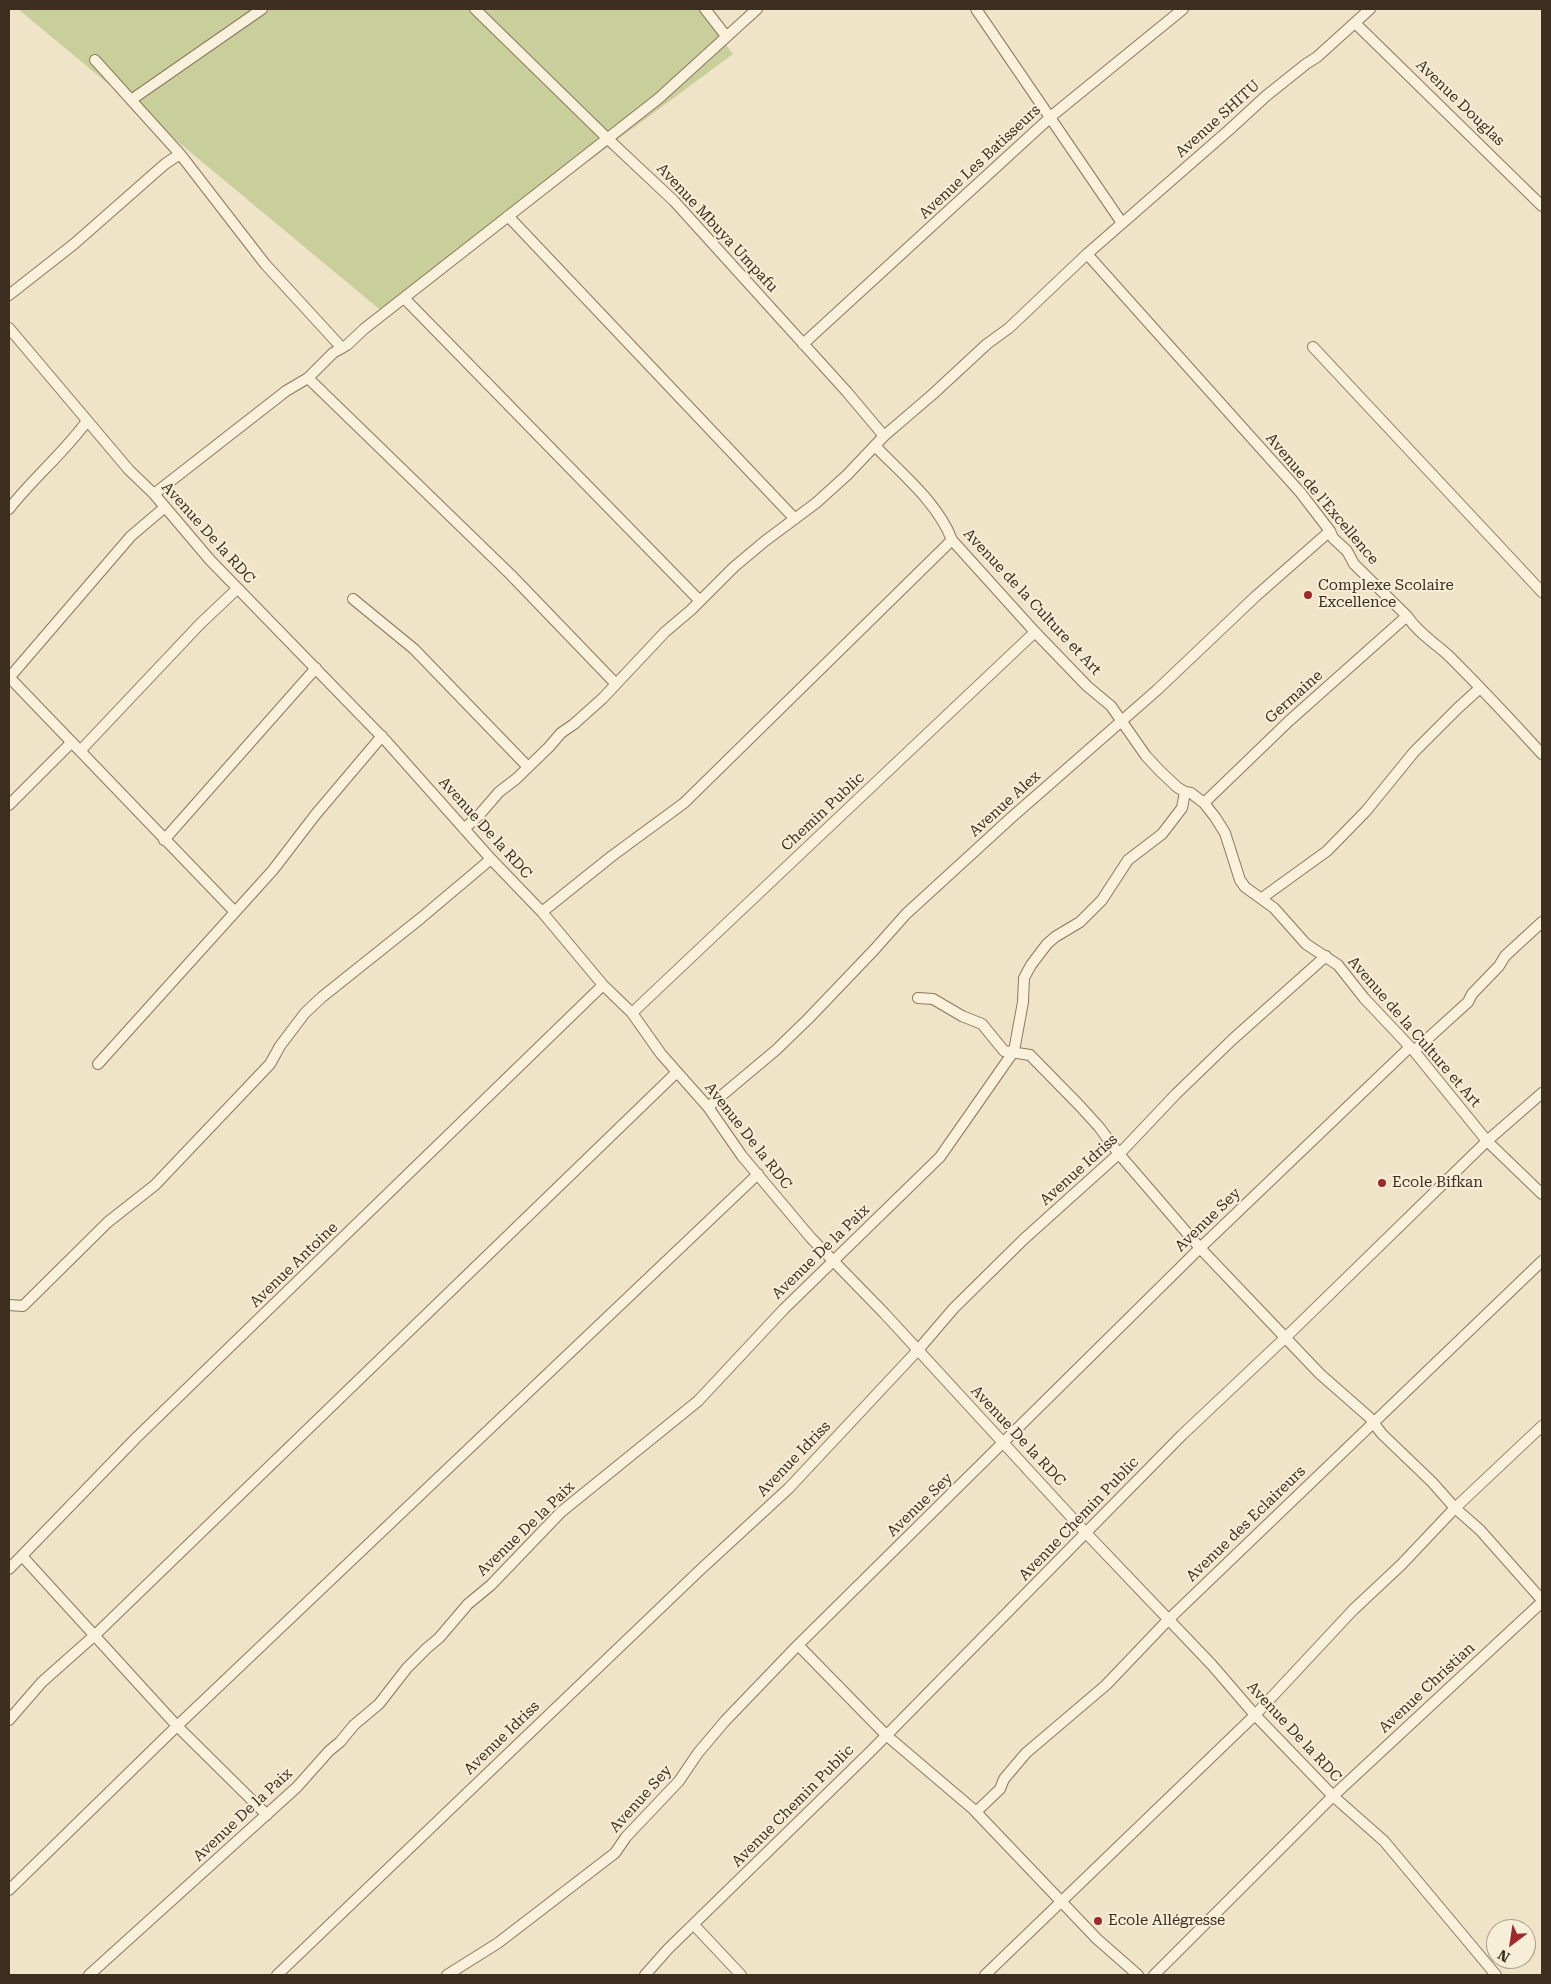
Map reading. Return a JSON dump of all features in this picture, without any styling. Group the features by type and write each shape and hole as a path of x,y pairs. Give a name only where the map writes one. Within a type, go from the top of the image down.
{"street":[{"path":"131,100 262,9"},
{"name":"Avenue Mbuya Umpafu","path":"475,9 674,201 847,392 884,436"},
{"path":"705,9 726,36"},
{"path":"154,494 286,391 308,378 333,353 342,348 364,328 494,225 581,161 607,138 658,99 757,9"},
{"path":"976,9 1122,223"},
{"name":"Avenue Les Batisseurs","path":"803,344 1050,117 1184,9"},
{"name":"Avenue SHITU","path":"464,828 480,814 499,792 516,780 561,733 588,713 665,632 734,567 764,541 816,503 884,436 933,394 986,344 1009,328 1122,223 1266,96 1317,57 1370,9"},
{"name":"Avenue Douglas","path":"1355,22 1542,206"},
{"path":"95,60 180,154 265,264 342,348"},
{"path":"9,295 74,244 165,164 180,154"},
{"path":"508,216 795,519"},
{"name":"Avenue de l'Excellence","path":"1087,254 1300,492 1330,531 1333,538 1347,551 1354,564 1407,616 1414,626 1443,651 1480,688 1542,754"},
{"path":"404,298 700,601"},
{"name":"Avenue De la RDC","path":"9,328 129,470 154,494 164,508 237,589 382,736 491,859 542,912 603,985 632,1013 661,1054 708,1107 742,1156 810,1238 918,1350 1255,1715 1333,1796 1384,1841 1496,1975"},
{"path":"1313,347 1542,592"},
{"path":"308,378 512,575 616,684"},
{"path":"9,509 28,485 76,436 87,421"},
{"name":"Avenue de la Culture et Art","path":"875,446 931,505 949,531 952,540 1035,632 1087,686 1111,706 1146,756 1176,787 1191,793 1216,816 1225,833 1240,880 1250,892 1262,898 1284,917 1306,944 1338,965 1364,998 1412,1049 1487,1141 1542,1194"},
{"path":"164,508 131,536 9,677 235,912"},
{"name":"Avenue Alex","path":"708,1107 776,1050 808,1019 906,914 1121,720 1157,690 1256,596 1330,531"},
{"path":"542,912 612,856 684,803 952,540"},
{"path":"80,751 200,624 237,589"},
{"path":"354,599 414,649 528,767"},
{"name":"Germaine","path":"1204,803 1289,721 1407,616"},
{"name":"Chemin Public","path":"632,1013 1035,632"},
{"path":"164,840 316,668"},
{"path":"1262,898 1327,851 1366,811 1414,752 1480,688"},
{"path":"98,1064 273,870 316,814 382,736"},
{"path":"9,805 72,742"},
{"path":"1014,1051 1023,1002 1024,978 1031,965 1047,944 1080,922 1102,900 1128,860 1162,834 1182,808 1185,792"},
{"path":"9,1305 23,1306 108,1222 155,1185 270,1064 280,1046 305,1013 322,997 491,859"},
{"name":"Avenue Sey","path":"447,1975 498,1942 615,1853 626,1837 679,1781 698,1752 798,1645 1004,1444 1200,1248 1412,1049 1468,1002 1472,994 1499,966 1505,956 1542,922"},
{"name":"Avenue Idriss","path":"277,1975 699,1571 789,1488 918,1350 954,1308 1024,1240 1118,1154 1239,1033 1326,956"},
{"name":"Avenue Antoine","path":"9,1569 136,1438 603,985"},
{"path":"918,998 933,999 962,1016 982,1024 1004,1051 1014,1051 1030,1055 1099,1127 1118,1154 1200,1248 1320,1374 1372,1422 1432,1482 1455,1508 1480,1530 1542,1601"},
{"name":"Avenue De la Paix","path":"89,1975 297,1787 354,1725 379,1704 407,1668 439,1638 468,1604 491,1585 562,1512 698,1401 784,1309 940,1157 1014,1051"},
{"path":"9,1720 42,1682 95,1636 677,1072"},
{"name":"Avenue Chemin Public","path":"645,1975 886,1735 1182,1435 1286,1337 1487,1141 1542,1093"},
{"path":"9,1890 177,1726 758,1174"},
{"name":"Avenue des Eclaireurs","path":"976,1812 1000,1789 1004,1779 1026,1753 1106,1685 1168,1620 1372,1422 1542,1261"},
{"path":"985,1975 1255,1715 1354,1610 1402,1565 1455,1508 1542,1426"},
{"path":"22,1556 177,1726 267,1815"},
{"name":"Avenue Christian","path":"1154,1975 1333,1796 1542,1601"},
{"path":"798,1645 886,1735 976,1812 1097,1938 1138,1975"},
{"path":"694,1925 741,1975"}],"green space":[{"path":"18,9 700,9 733,54 384,313"}],"place":[{"name":"Complexe Scolaire Excellence","path":"1308,595"},
{"name":"Ecole Bifkan","path":"1382,1183"},
{"name":"Ecole Allégresse","path":"1098,1921"}]}
